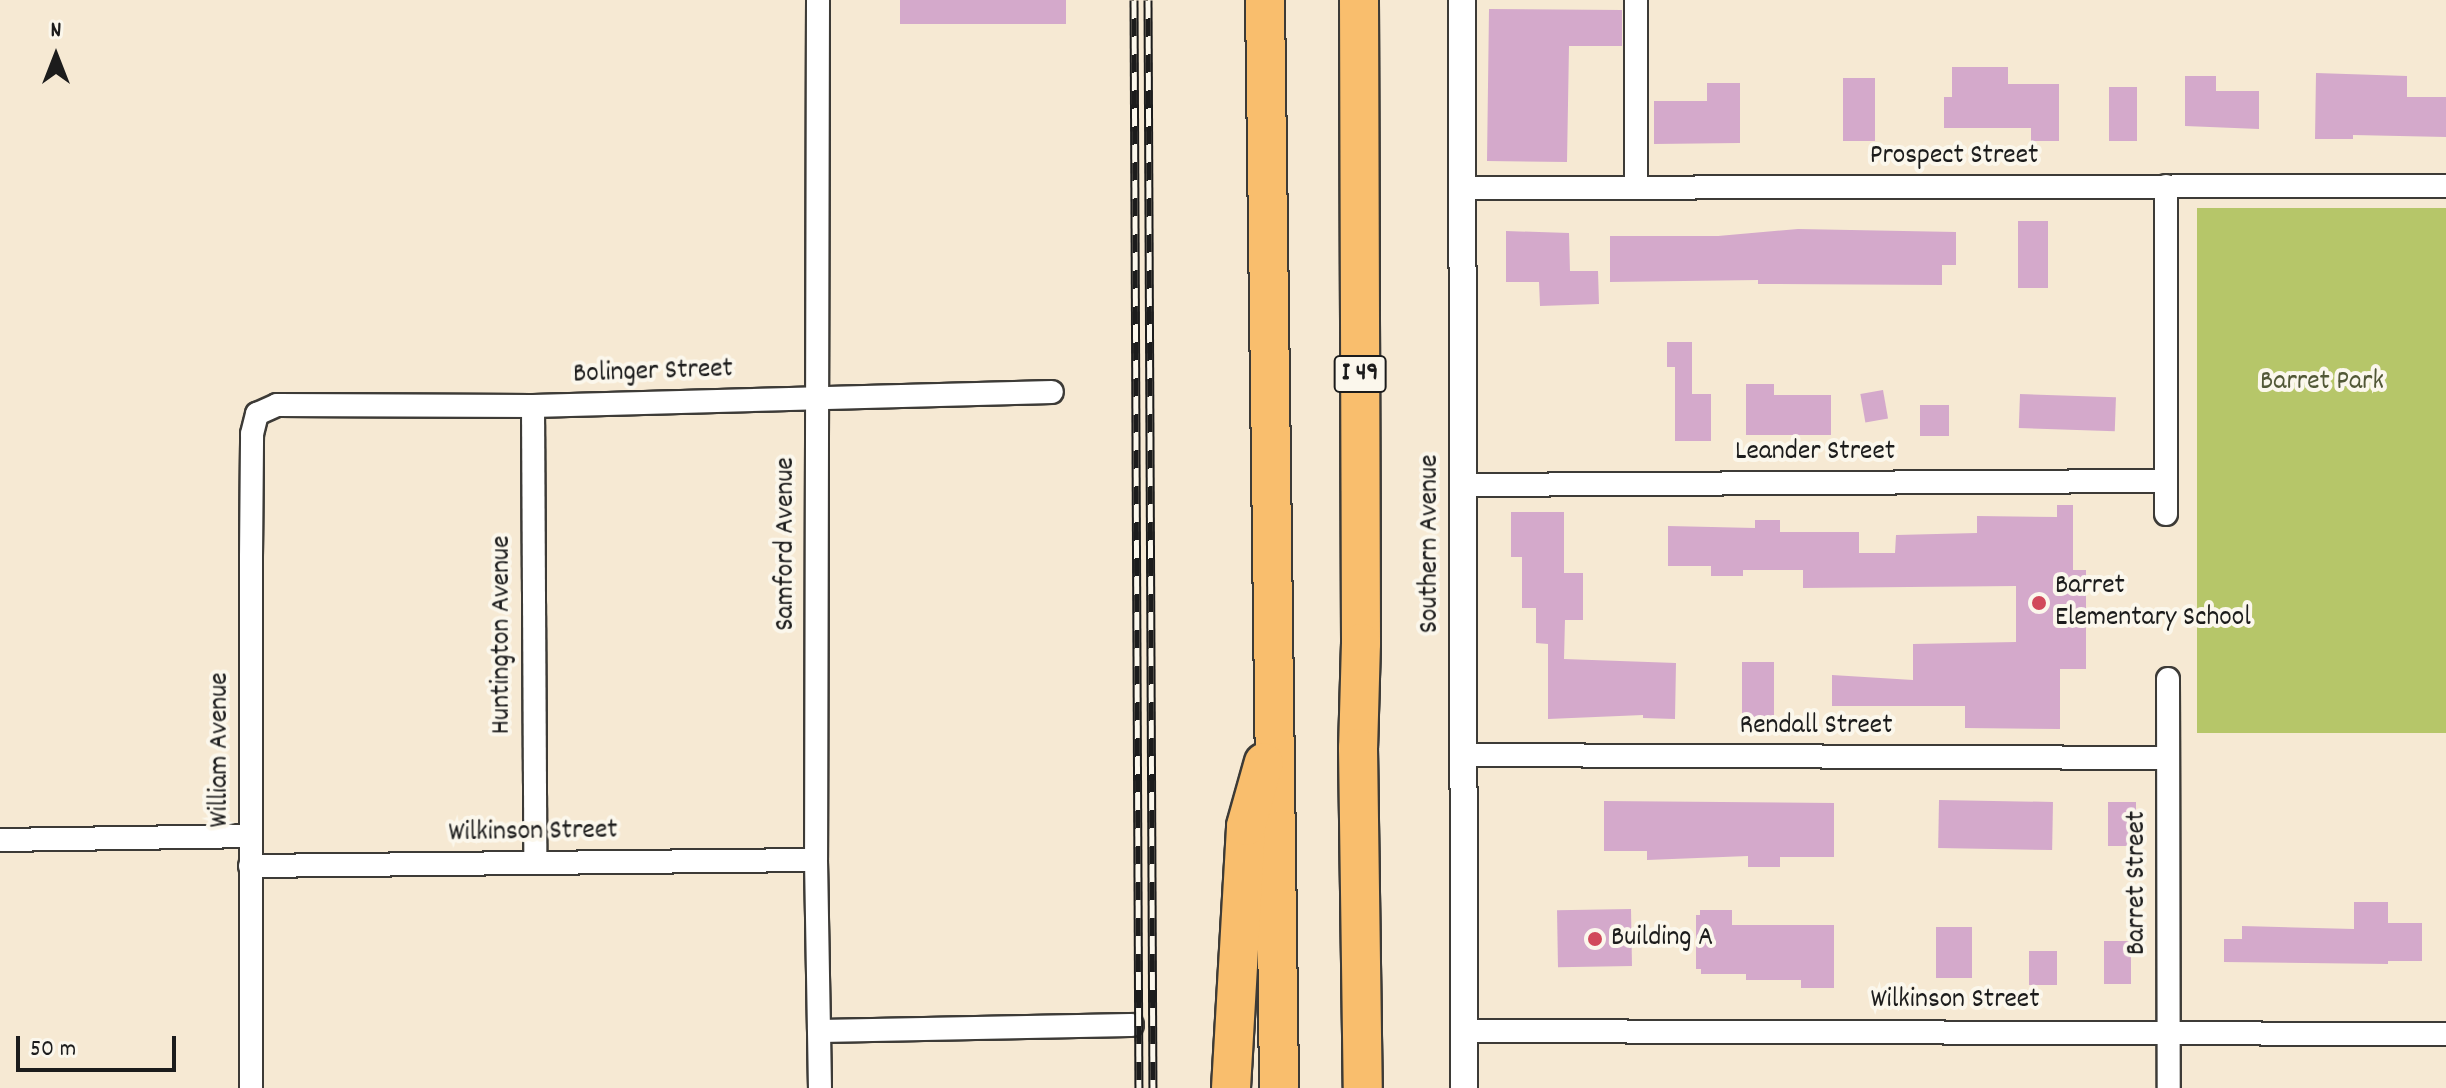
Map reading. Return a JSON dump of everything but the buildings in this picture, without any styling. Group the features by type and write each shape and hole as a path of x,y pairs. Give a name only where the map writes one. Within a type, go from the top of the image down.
{"highway":[{"path":"1265,0 1279,1088"},
{"name":"I 49","path":"1359,0 1358,748 1363,1088"},
{"path":"1231,1088 1246,826 1275,721"},
{"path":"1358,748 1383,923 1390,1088"}],"street":[{"name":"Samford Avenue","path":"818,0 816,860 820,1088"},
{"name":"Southern Avenue","path":"1462,0 1464,1088"},
{"path":"1636,0 1636,187"},
{"path":"2166,186 2166,514"},
{"name":"Prospect Street","path":"1462,188 2446,186"},
{"name":"Bolinger Street","path":"257,414 277,405 533,406 1052,392"},
{"name":"Huntington Avenue","path":"533,406 535,863"},
{"name":"William Avenue","path":"251,1088 252,434 257,414"},
{"name":"Leander Street","path":"1463,485 2166,481"},
{"name":"Barret Street","path":"2168,679 2169,1088"},
{"name":"Rendall Street","path":"1464,755 2168,758"},
{"path":"0,840 251,836"},
{"name":"Wilkinson Street","path":"250,866 816,860"},
{"path":"819,1031 1132,1025"},
{"name":"Wilkinson Street","path":"1464,1031 2446,1034"}],"green space":[{"name":"Barret Park","path":"2197,208 2446,208 2446,733 2197,733"}],"railway":[{"path":"1134,0 1139,1088"},
{"path":"1148,0 1153,1088"}],"place":[{"name":"Barret Elementary School","path":"2039,603"},
{"name":"Building A","path":"1595,939"}]}
